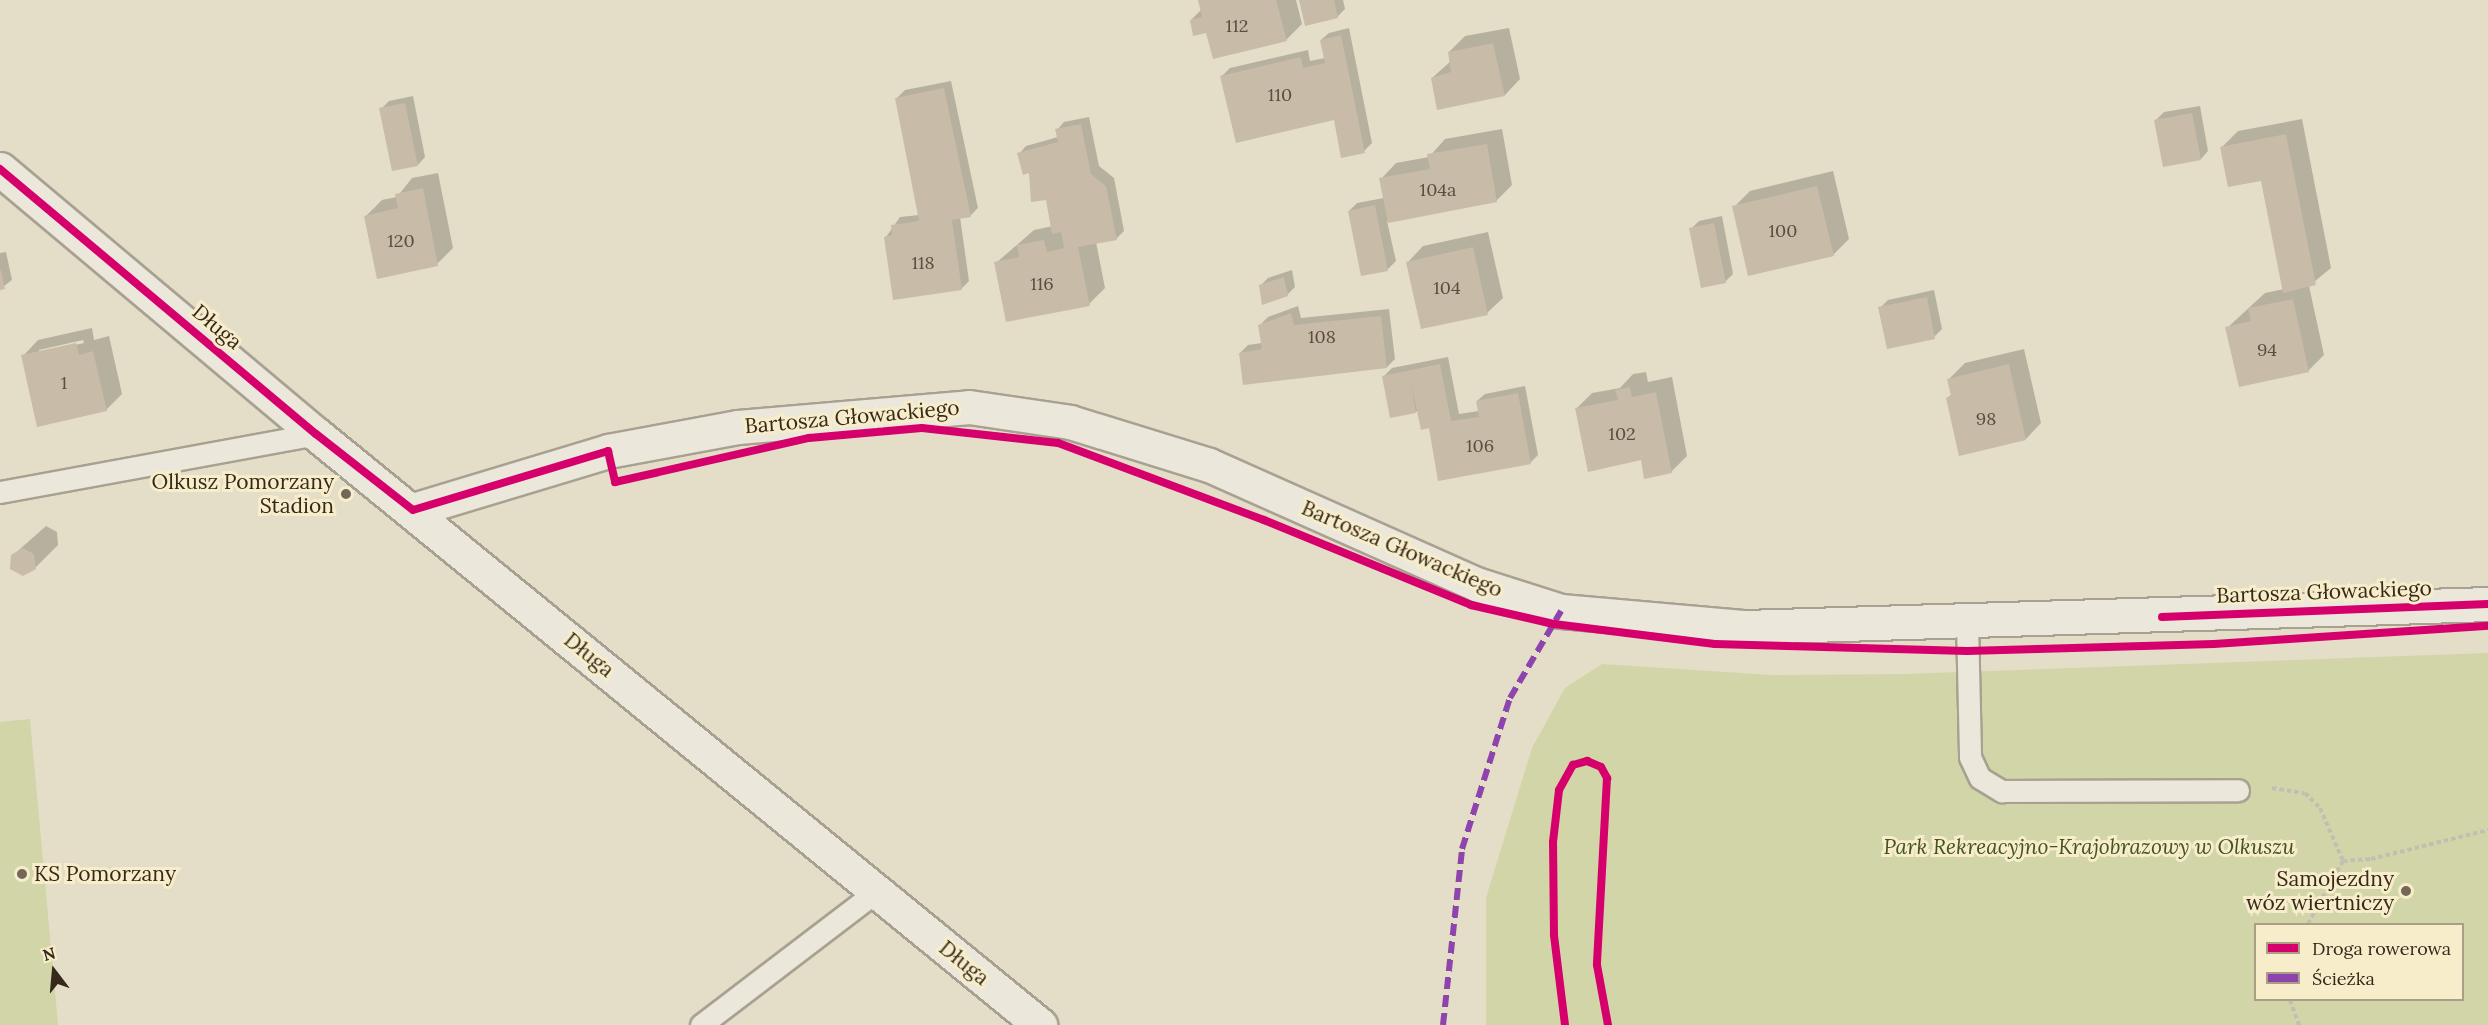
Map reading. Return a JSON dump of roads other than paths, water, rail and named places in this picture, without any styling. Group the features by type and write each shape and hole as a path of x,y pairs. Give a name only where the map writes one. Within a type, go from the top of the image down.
{"street":[{"name":"Długa","path":"0,168 316,434 412,510 1040,1025"},
{"name":"Bartosza Głowackiego","path":"412,510 608,451 705,433 969,407 1070,422 1209,465 1476,584 1561,611 1746,627 1967,622 2488,604"}],"lane":[{"path":"0,492 316,434"},
{"path":"1967,622 1970,757 1980,778 2002,790 2238,790"},
{"path":"701,1025 877,891"}],"place":[{"name":"Olkusz Pomorzany Stadion","path":"346,494"},
{"name":"KS Pomorzany","path":"22,874"},
{"name":"Samojezdny wóz wiertniczy","path":"2406,891"}],"park label":[{"name":"Park Rekreacyjno-Krajobrazowy w Olkuszu","path":"2089,847"}]}
